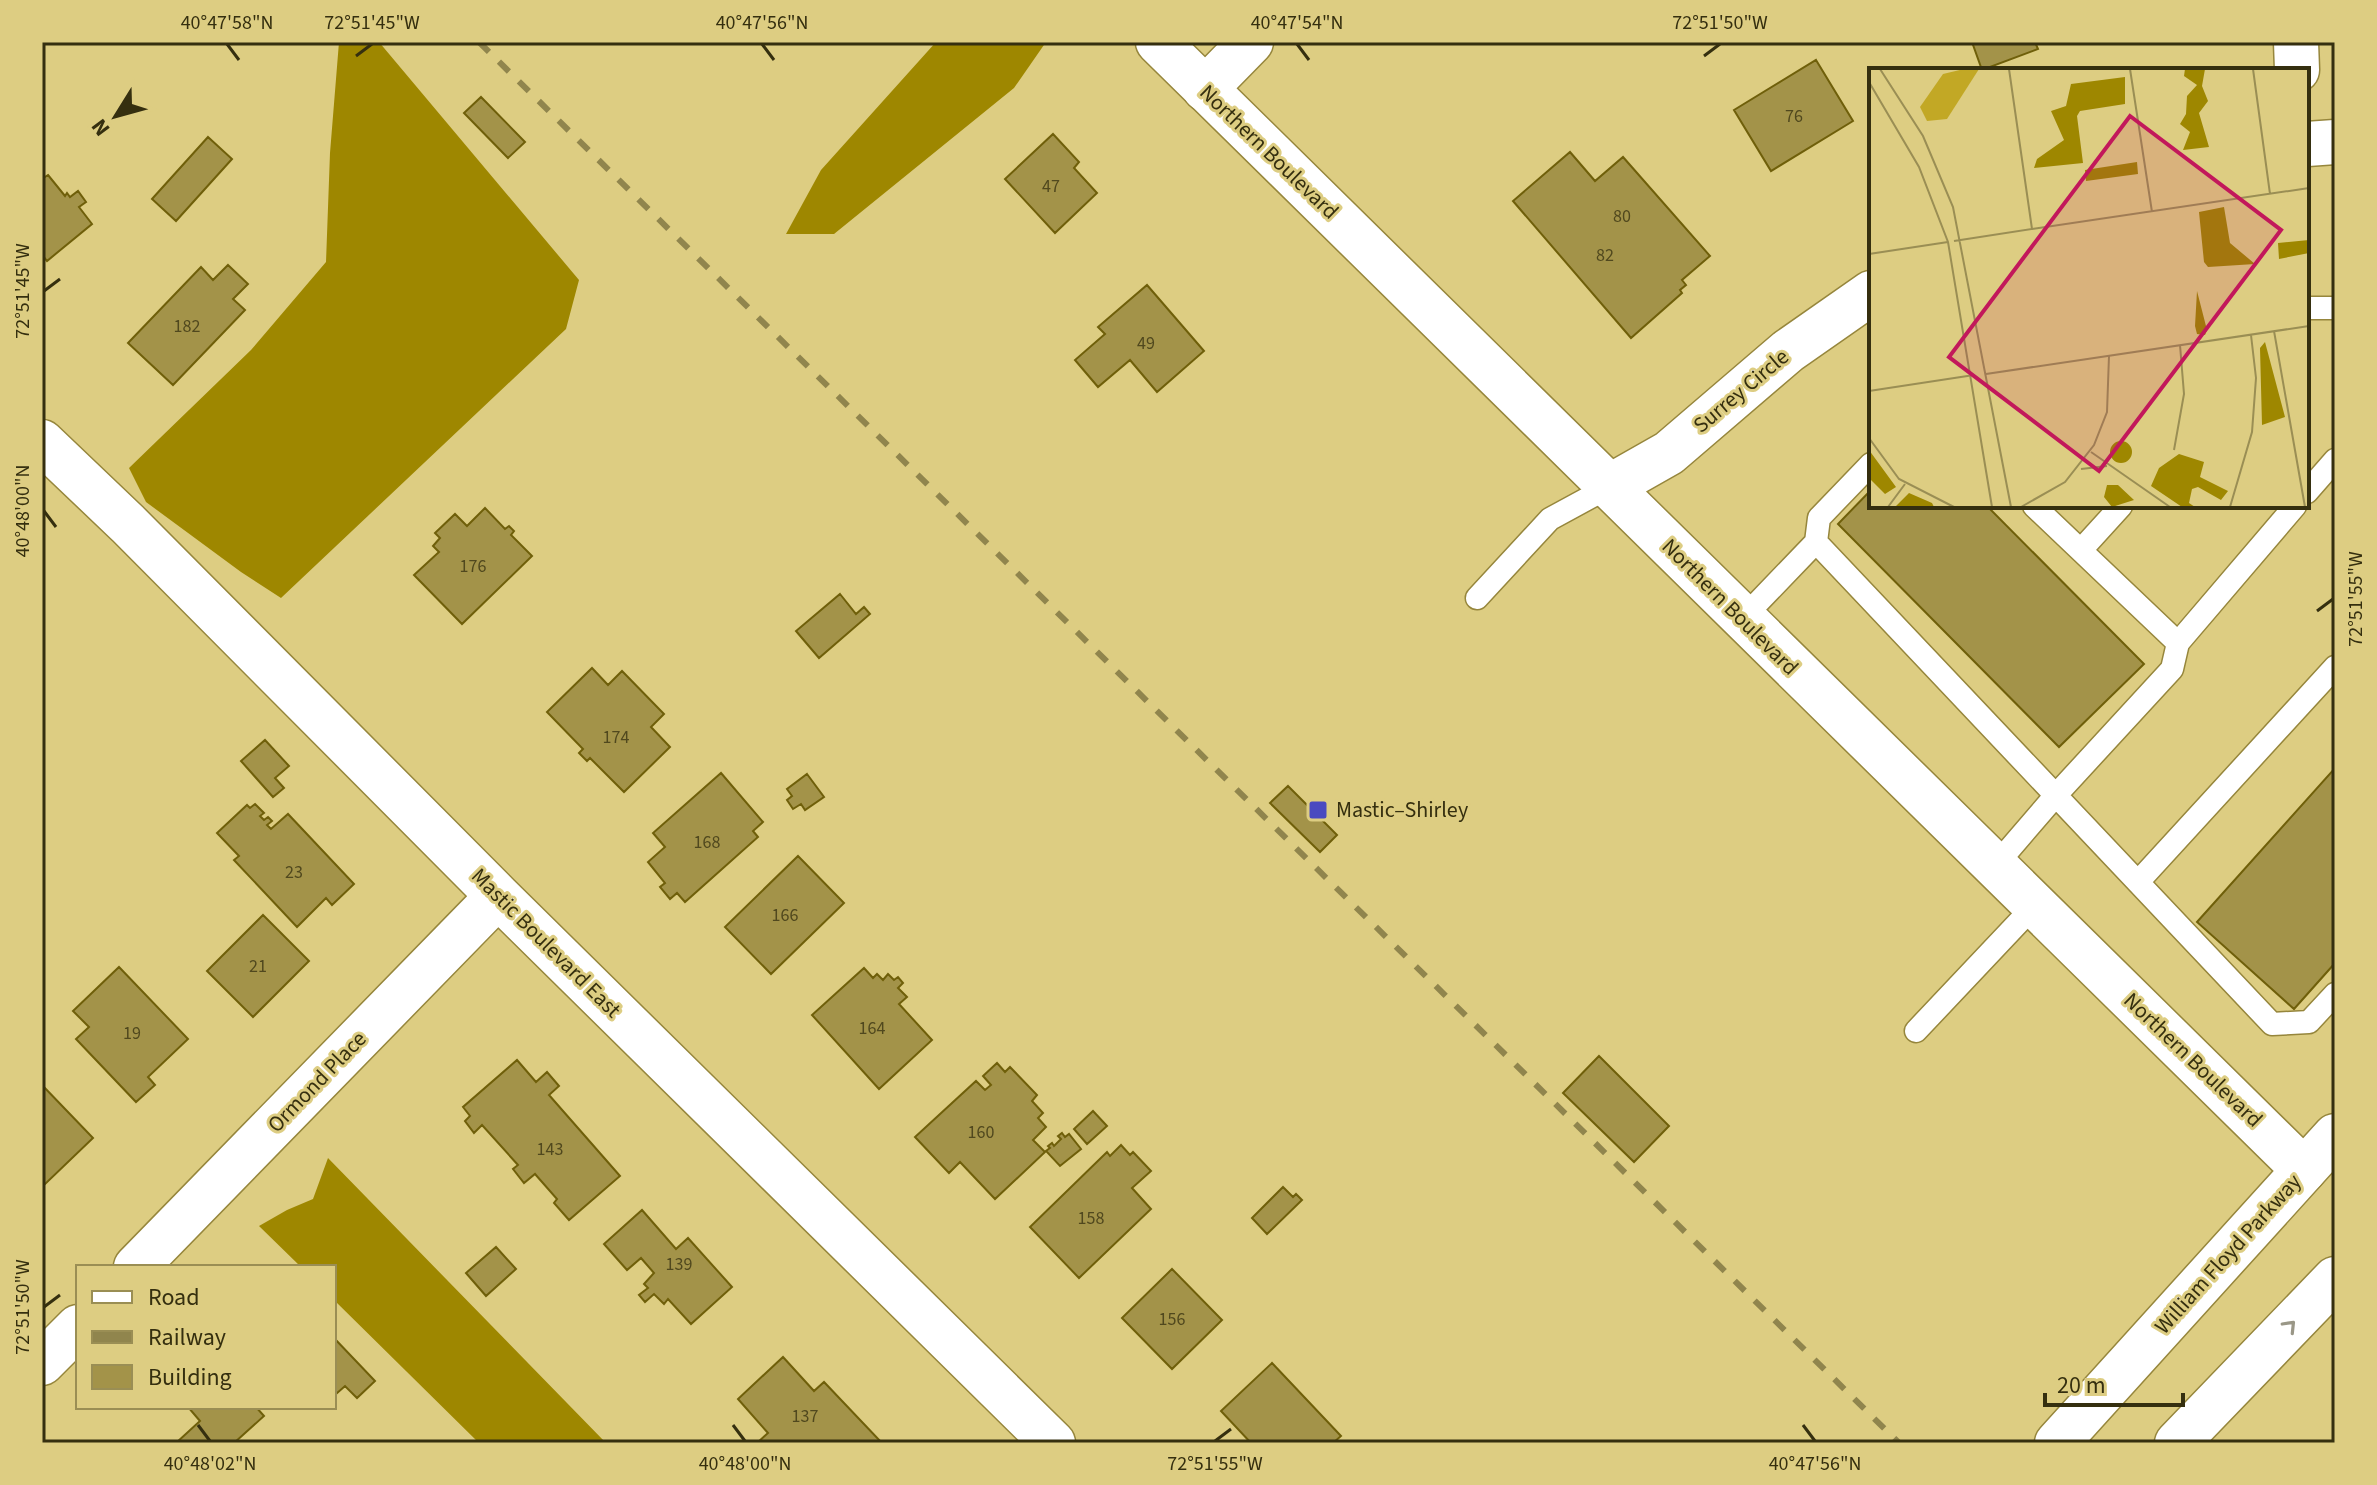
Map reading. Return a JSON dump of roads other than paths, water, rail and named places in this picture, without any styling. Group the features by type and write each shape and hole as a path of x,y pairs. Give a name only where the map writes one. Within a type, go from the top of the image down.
{"main road":[{"name":"Northern Boulevard","path":"1158,42 2304,1170"},
{"path":"1205,89 1251,42"},
{"path":"2296,42 2297,68"},
{"path":"2309,144 2335,142"},
{"name":"Surrey Circle","path":"1609,487 1669,453 1788,351 1869,294"},
{"name":"Mastic Boulevard East","path":"42,442 1053,1443"},
{"name":"Ormond Place","path":"138,1265 498,896"},
{"name":"William Floyd Parkway","path":"2057,1443 2335,1136"},
{"path":"2177,1443 2335,1279"},
{"path":"42,1363 76,1329"}],"lane":[{"path":"2309,308 2335,308"},
{"path":"2309,490 2335,460"},
{"path":"1742,619 1816,542 1819,518 1869,466"},
{"path":"1477,598 1550,519 1609,487"},
{"path":"2036,508 2178,643"},
{"path":"2081,550 2119,508"},
{"path":"1995,866 2172,669 2178,643 2293,508"},
{"path":"1816,542 2272,1024 2309,1022 2335,994"},
{"path":"2138,882 2335,667"},
{"path":"1916,1031 2035,905"}],"railway":[{"path":"479,42 1899,1443"}],"place":[{"name":"Mastic–Shirley","path":"1318,810"}]}
